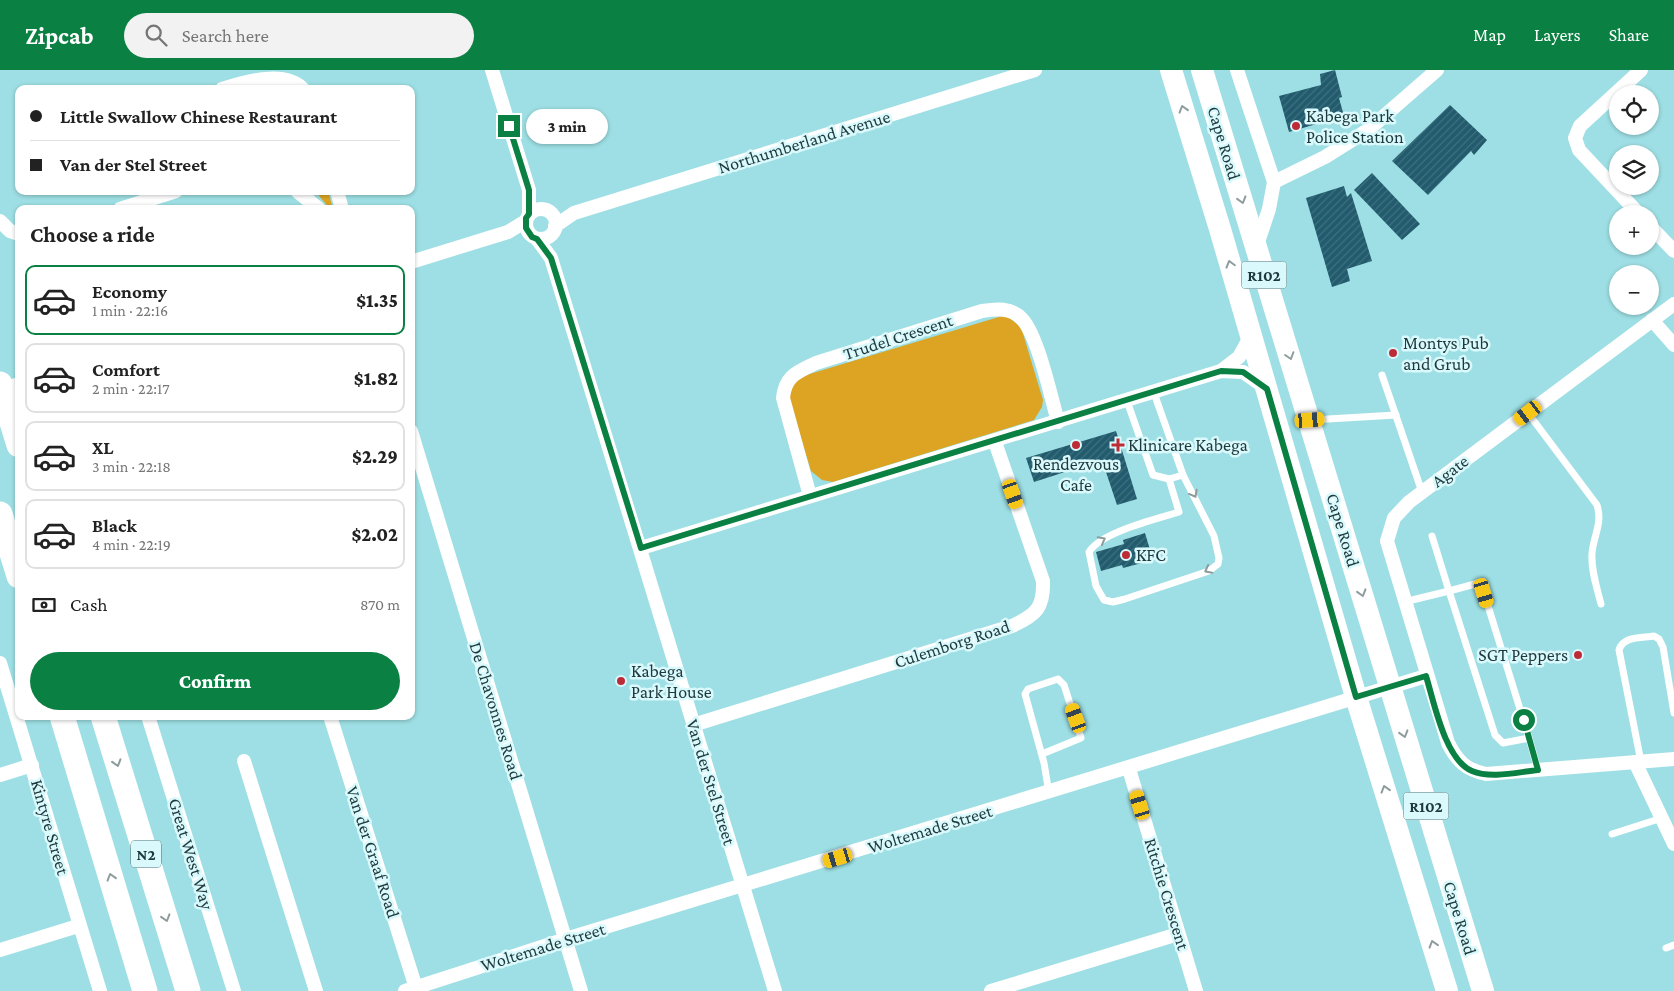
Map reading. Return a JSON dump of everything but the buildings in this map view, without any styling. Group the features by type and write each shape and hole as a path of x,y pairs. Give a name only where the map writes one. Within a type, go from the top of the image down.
{"highway":[{"path":"0,384 15,432"},
{"path":"0,514 15,563"},
{"name":"N2","path":"63,720 145,991"},
{"name":"N2","path":"104,720 188,991"}],"main road":[{"name":"Cape Road","path":"1171,70 1220,228 1250,337 1267,389 1356,697 1448,991"},
{"name":"Cape Road","path":"1202,70 1483,991"}],"street":[{"path":"492,70 529,190 530,227 543,239 554,230 555,219 529,190"},
{"name":"Northumberland Avenue","path":"554,230 574,213 1035,70"},
{"path":"1238,70 1274,182 1269,209 1256,248"},
{"path":"1274,182 1326,157 1368,130 1437,70"},
{"path":"1631,205 1579,150 1575,138 1580,126 1642,70"},
{"path":"234,85 262,76 278,74 291,76 299,85"},
{"path":"132,205 163,195"},
{"path":"303,195 314,205"},
{"path":"530,227 538,208 547,210"},
{"name":"Northumberland Avenue","path":"547,210 574,213"},
{"path":"0,221 10,231 15,233"},
{"path":"415,261 530,227"},
{"name":"Van der Stel Street","path":"530,227 551,258 775,991"},
{"name":"Van der Stel Street","path":"551,258 554,230"},
{"path":"1659,236 1674,252"},
{"path":"1650,325 1674,304"},
{"name":"Trudel Crescent","path":"810,496 783,398 784,386 788,380 800,371 816,364 982,311 1001,309 1022,318 1034,340 1058,422"},
{"path":"1650,325 1674,315"},
{"path":"1650,325 1674,344"},
{"name":"Agate","path":"1650,325 1422,492 1400,511 1387,535 1389,553 1426,676 1448,743 1462,765 1472,771 1486,774 1674,759"},
{"path":"641,548 995,442 1221,371 1239,357 1250,337"},
{"path":"1221,371 1243,372 1267,389"},
{"path":"0,390 15,385"},
{"name":"Culemborg Road","path":"693,725 1012,626 1028,619 1039,608 1044,597 1043,581 995,442"},
{"name":"De Chavonnes Road","path":"415,444 581,991"},
{"name":"Kintyre Street","path":"0,662 15,710"},
{"name":"Woltemade Street","path":"413,990 566,939 743,887 1426,676"},
{"name":"Kintyre Street","path":"18,720 78,926 100,991"},
{"name":"Great West Way","path":"149,720 234,991"},
{"name":"Van der Graaf Road","path":"331,720 413,990"},
{"path":"244,761 316,991"},
{"path":"1638,762 1674,844"},
{"path":"0,775 32,765"},
{"name":"Ritchie Crescent","path":"1129,768 1196,991"},
{"path":"0,950 78,926"},
{"path":"991,991 1178,934"}],"lane":[{"path":"1382,375 1422,492"},
{"path":"1154,393 1184,475 1214,536 1219,552 1218,564 1204,573 1125,599 1113,602 1104,600 1096,586 1088,556 1091,548 1112,535 1179,512 1169,480"},
{"path":"1127,401 1150,470 1156,477 1169,480 1184,475"},
{"path":"1528,413 1597,505 1600,514 1600,525 1592,556 1600,604"},
{"path":"1310,420 1396,415"},
{"path":"1432,536 1498,740 1503,743 1529,738"},
{"path":"1404,602 1475,584 1484,593 1538,770"},
{"path":"1638,762 1619,650 1621,644 1626,640 1654,636 1659,639 1663,647 1674,713"},
{"path":"1042,754 1081,738 1064,685 1058,680 1026,691 1042,754 1049,793"},
{"path":"1612,834 1662,818"},
{"path":"1666,948 1674,945"}],"shaded area":[{"path":"318,195 329,195 332,205 327,205"},
{"path":"1002,316 1008,317 1021,327 1043,400 1042,407 1034,420 833,482 822,480 811,471 789,398 793,384 803,376"}],"place":[{"name":"Kabega Park Police Station","path":"1296,126"},
{"name":"Montys Pub and Grub","path":"1393,353"},
{"name":"Rendezvous Cafe","path":"1076,445"},
{"name":"Klinicare Kabega","path":"1118,445"},
{"name":"KFC","path":"1126,555"},
{"name":"SGT Peppers","path":"1578,655"},
{"name":"Kabega Park House","path":"621,681"}],"route":[{"path":"509,126 529,190 529,214 526,218 526,228 551,258 641,548 995,442 1221,371 1243,372 1267,389 1356,697 1426,676 1448,743 1455,758 1472,771 1486,774 1538,770 1524,720"}]}
